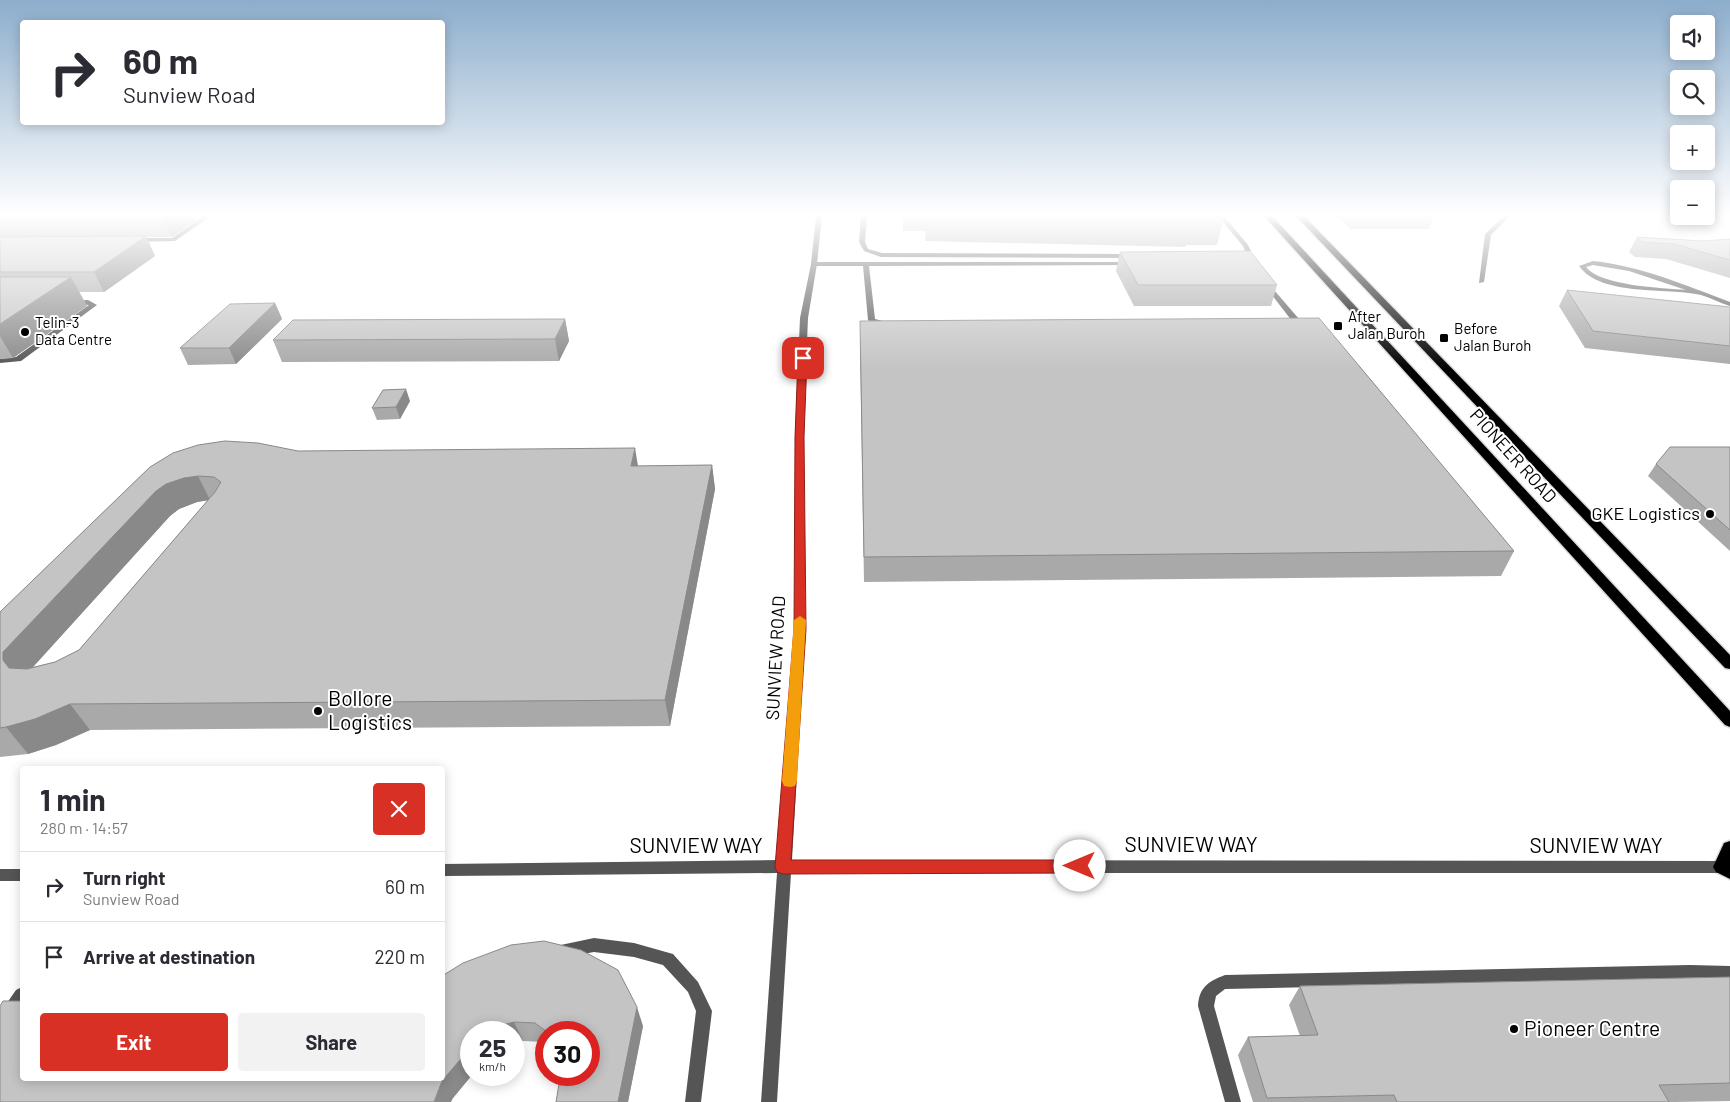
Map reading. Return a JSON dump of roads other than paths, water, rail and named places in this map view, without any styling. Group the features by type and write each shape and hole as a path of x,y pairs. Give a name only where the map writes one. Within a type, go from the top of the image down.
{"main road":[{"name":"PIONEER ROAD","path":"1315,267 1730,721"},
{"name":"PIONEER ROAD","path":"1349,267 1730,664"},
{"path":"1727,868 1730,848"}],"street":[{"name":"SUNVIEW ROAD","path":"769,1102 800,629 799,437 804,318 813,267"},
{"path":"866,267 872,320 876,323 892,324"},
{"path":"1481,282 1483,267"},
{"path":"1582,267 1584,272 1590,275 1625,286 1698,293"},
{"path":"1625,267 1730,304"},
{"path":"1259,275 1296,321 1294,324 1280,325"},
{"path":"0,362 18,359 94,305 88,302 64,302"},
{"name":"SUNVIEW WAY","path":"445,870 783,867 1727,868"},
{"path":"0,875 20,875"},
{"path":"546,953 594,945 634,950 668,959 693,987 704,1011 694,1102"},
{"path":"1233,1102 1206,1006 1206,995 1213,986 1225,982 1680,972 1730,973"},
{"path":"0,1027 20,998"}],"place":[{"name":"After Jalan Buroh","path":"1338,326"},
{"name":"Telin-3 Data Centre","path":"25,332"},
{"name":"Before Jalan Buroh","path":"1444,338"},
{"name":"GKE Logistics","path":"1710,514"},
{"name":"Bollore Logistics","path":"318,711"},
{"name":"Pioneer Centre","path":"1514,1029"}]}
